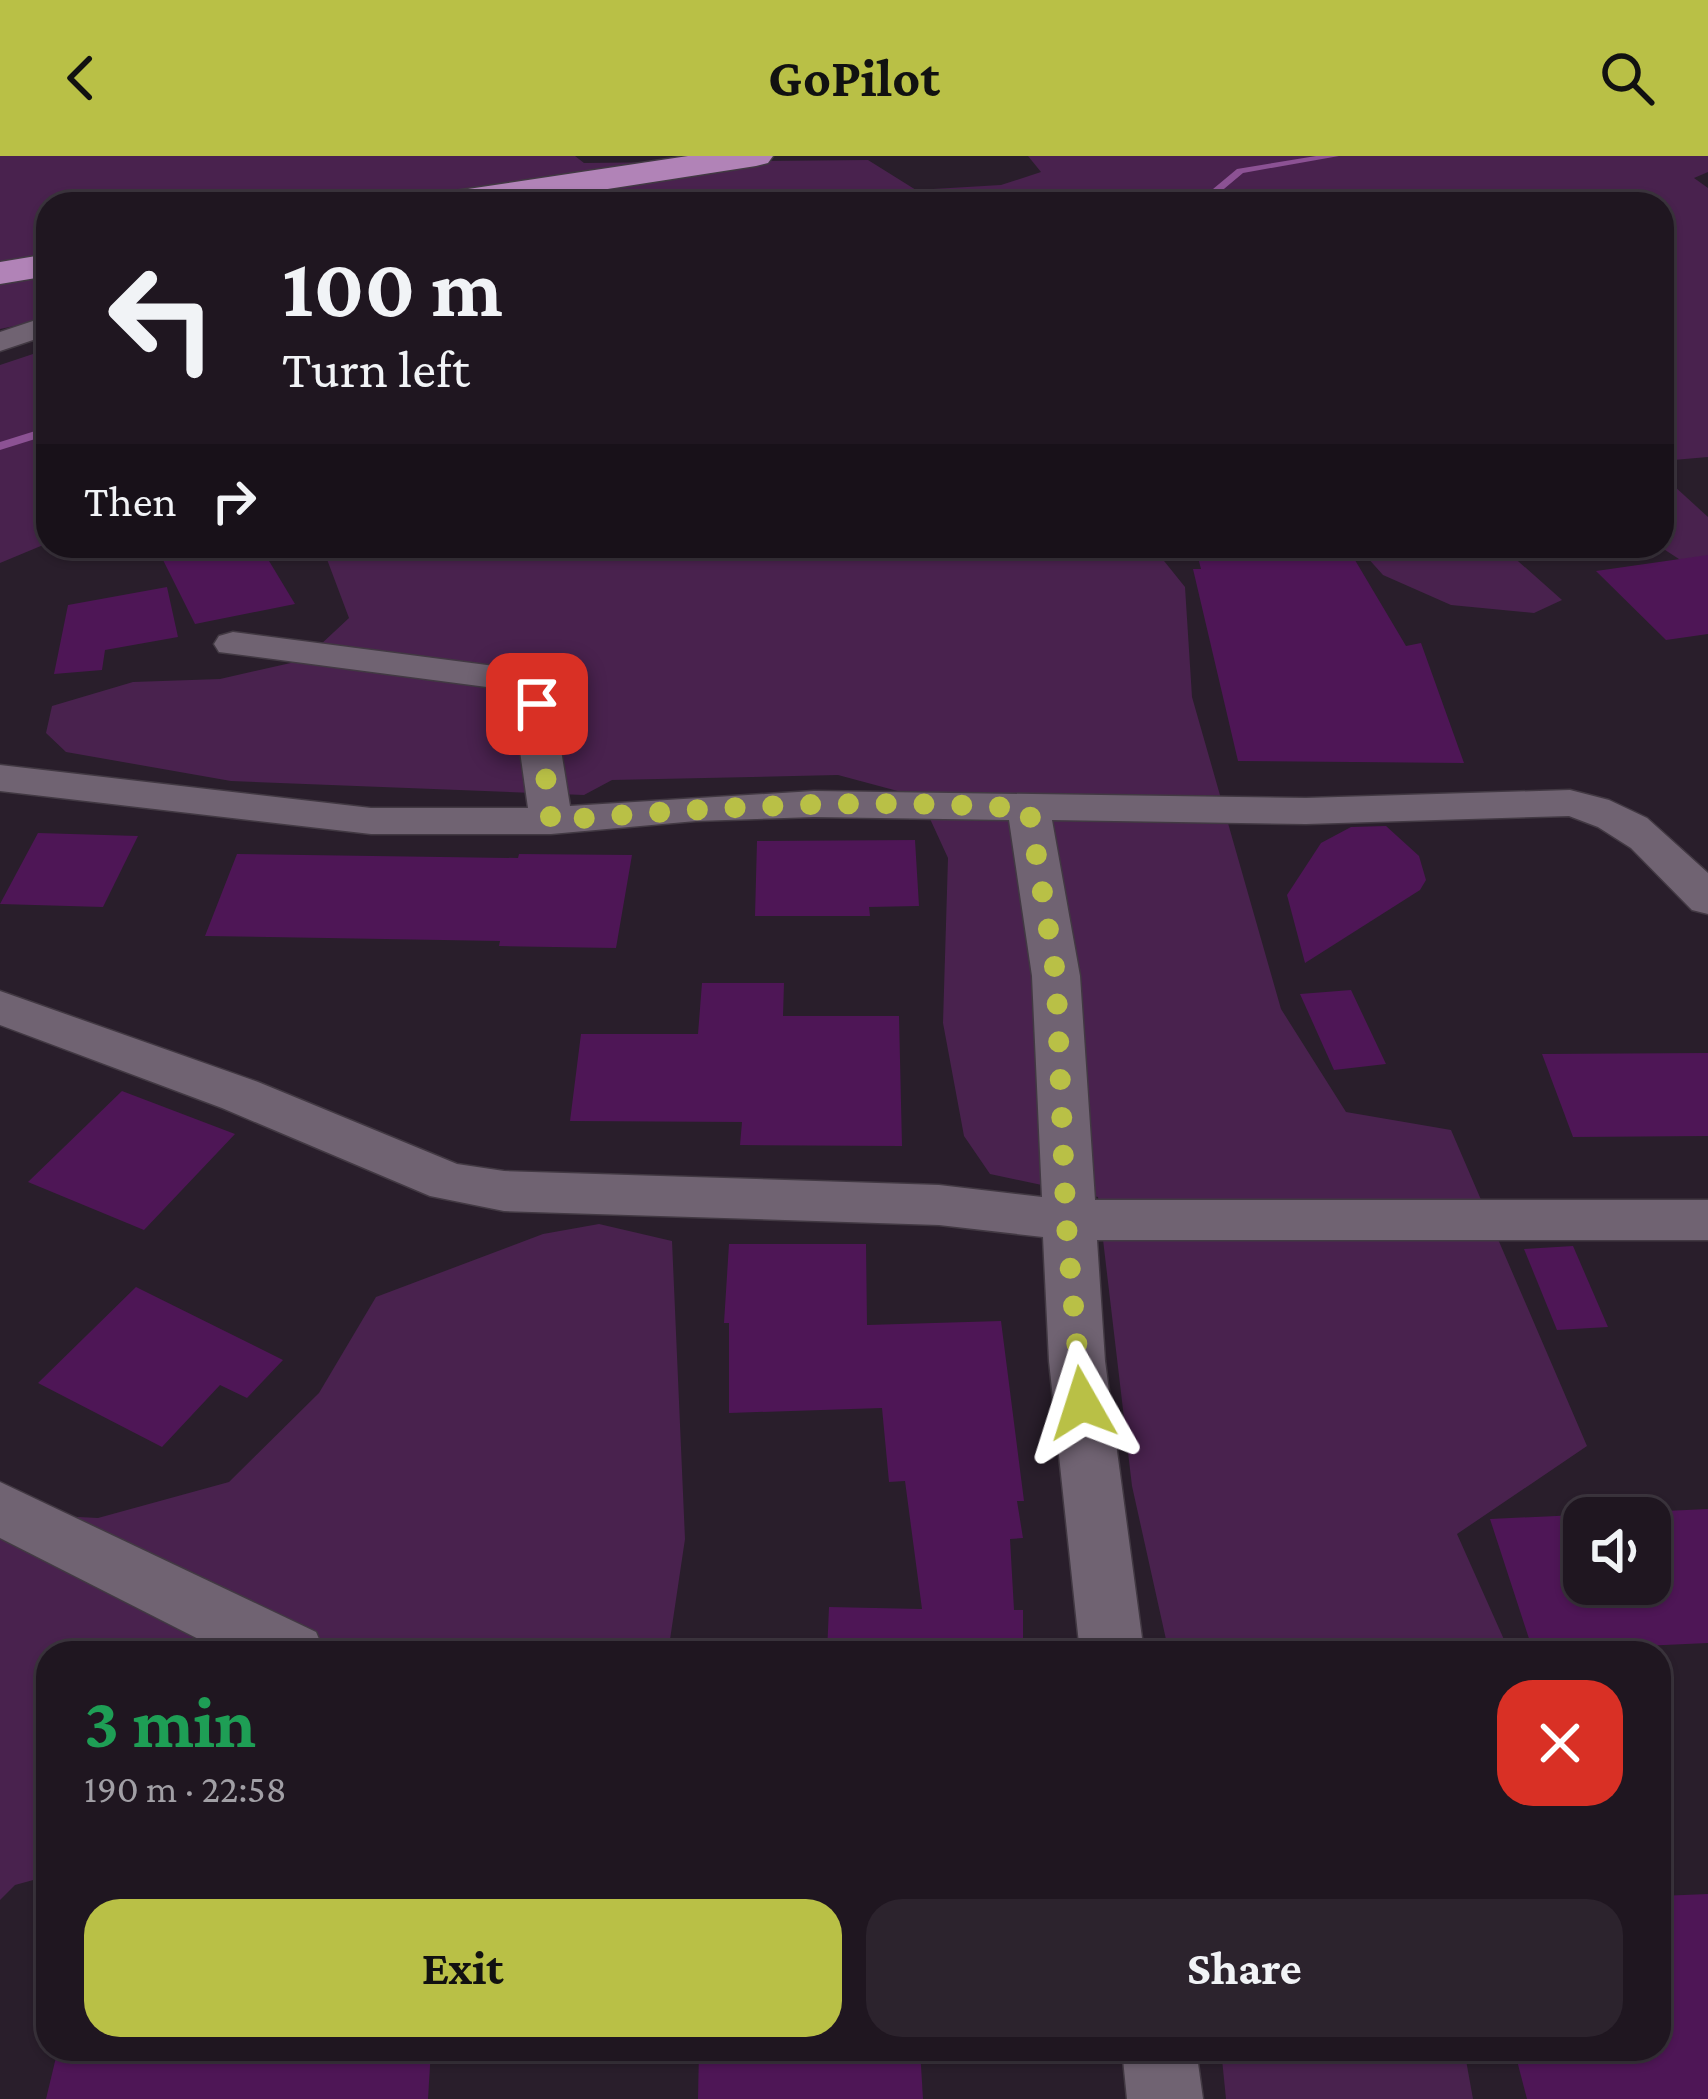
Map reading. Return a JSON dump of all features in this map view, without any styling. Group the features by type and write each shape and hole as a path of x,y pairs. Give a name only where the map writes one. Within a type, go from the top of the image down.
{"highway":[{"path":"520,192 757,156"},
{"path":"0,273 36,267"}],"street":[{"path":"0,342 36,329"},
{"path":"233,644 512,678 531,688 551,821"},
{"path":"0,778 371,821 551,821 696,808 814,804 1306,811 1570,803 1609,812 1640,830 1708,900"},
{"path":"1029,809 1056,976 1066,1220 1111,1641"},
{"path":"0,1007 240,1095 448,1182 504,1191 939,1205 1066,1220 1708,1220"},
{"path":"0,1508 166,1595 267,1641"},
{"path":"1160,2061 1165,2099"}],"shaded area":[{"path":"0,156 575,156 584,163 868,160 916,190 1001,185 1041,172 1028,156 1708,156 1708,172 1694,178 1708,188 1708,457 1674,460 1674,192 36,192 36,322 0,329"},
{"path":"36,353 36,548 0,563 0,365"},
{"path":"1674,486 1708,517 1708,578 1674,556"},
{"path":"326,558 1162,558 1185,587 1192,697 1281,1009 1346,1112 1451,1130 1587,1446 1457,1534 1505,1641 1166,1641 1132,1486 1098,1197 990,1174 964,1136 943,1023 948,858 920,797 838,775 612,780 584,795 231,781 66,752 46,733 52,706 133,682 220,679 304,660 349,618"},
{"path":"1368,558 1515,558 1562,600 1534,613 1451,605 1383,575"},
{"path":"599,1224 672,1241 685,1539 670,1641 36,1641 36,1879 15,1885 0,1900 0,1513 98,1518 229,1482 319,1393 376,1297 543,1234"},
{"path":"1222,2061 1466,2061 1473,2099 1226,2099"}],"building":[{"path":"1708,555 1708,634 1666,640 1596,571"},
{"path":"162,558 267,558 295,604 195,624"},
{"path":"1198,558 1354,558 1406,646 1421,643 1464,763 1238,761 1193,569 1201,569"},
{"path":"167,587 178,637 105,650 102,670 54,674 68,605"},
{"path":"1386,826 1419,856 1426,880 1420,890 1305,963 1287,895 1321,843 1351,827"},
{"path":"38,833 138,836 103,907 0,904"},
{"path":"915,840 919,906 869,907 870,916 755,916 757,841"},
{"path":"237,854 632,855 616,948 499,946 500,941 205,936"},
{"path":"702,983 784,983 783,1016 899,1016 902,1146 740,1145 742,1122 570,1121 581,1034 698,1034"},
{"path":"1351,990 1386,1064 1334,1070 1300,994"},
{"path":"1708,1053 1708,1136 1573,1137 1542,1054"},
{"path":"122,1091 235,1134 144,1230 28,1182"},
{"path":"729,1244 866,1244 867,1325 1001,1321 1024,1501 1017,1501 1023,1538 1010,1539 1014,1610 1023,1610 1023,1641 828,1641 829,1607 922,1609 905,1481 889,1482 882,1408 729,1413 729,1323 724,1323"},
{"path":"1573,1246 1608,1327 1557,1330 1524,1249"},
{"path":"136,1287 283,1360 247,1398 220,1385 162,1447 38,1383"},
{"path":"1708,1509 1708,1643 1671,1645 1671,1641 1530,1641 1490,1519 1563,1516 1563,1605 1671,1605 1671,1511"},
{"path":"1708,1894 1708,2099 1527,2099 1517,2061 1671,2061 1671,1896"},
{"path":"55,2061 430,2061 428,2099 46,2099"},
{"path":"699,2061 921,2061 923,2099 698,2099"}],"waterway":[{"path":"1215,192 1240,171 1334,156"},
{"path":"0,446 36,435"}],"route":[{"path":"537,704 551,821 696,808 814,804 1029,809 1056,976 1066,1220 1082,1403"}]}
